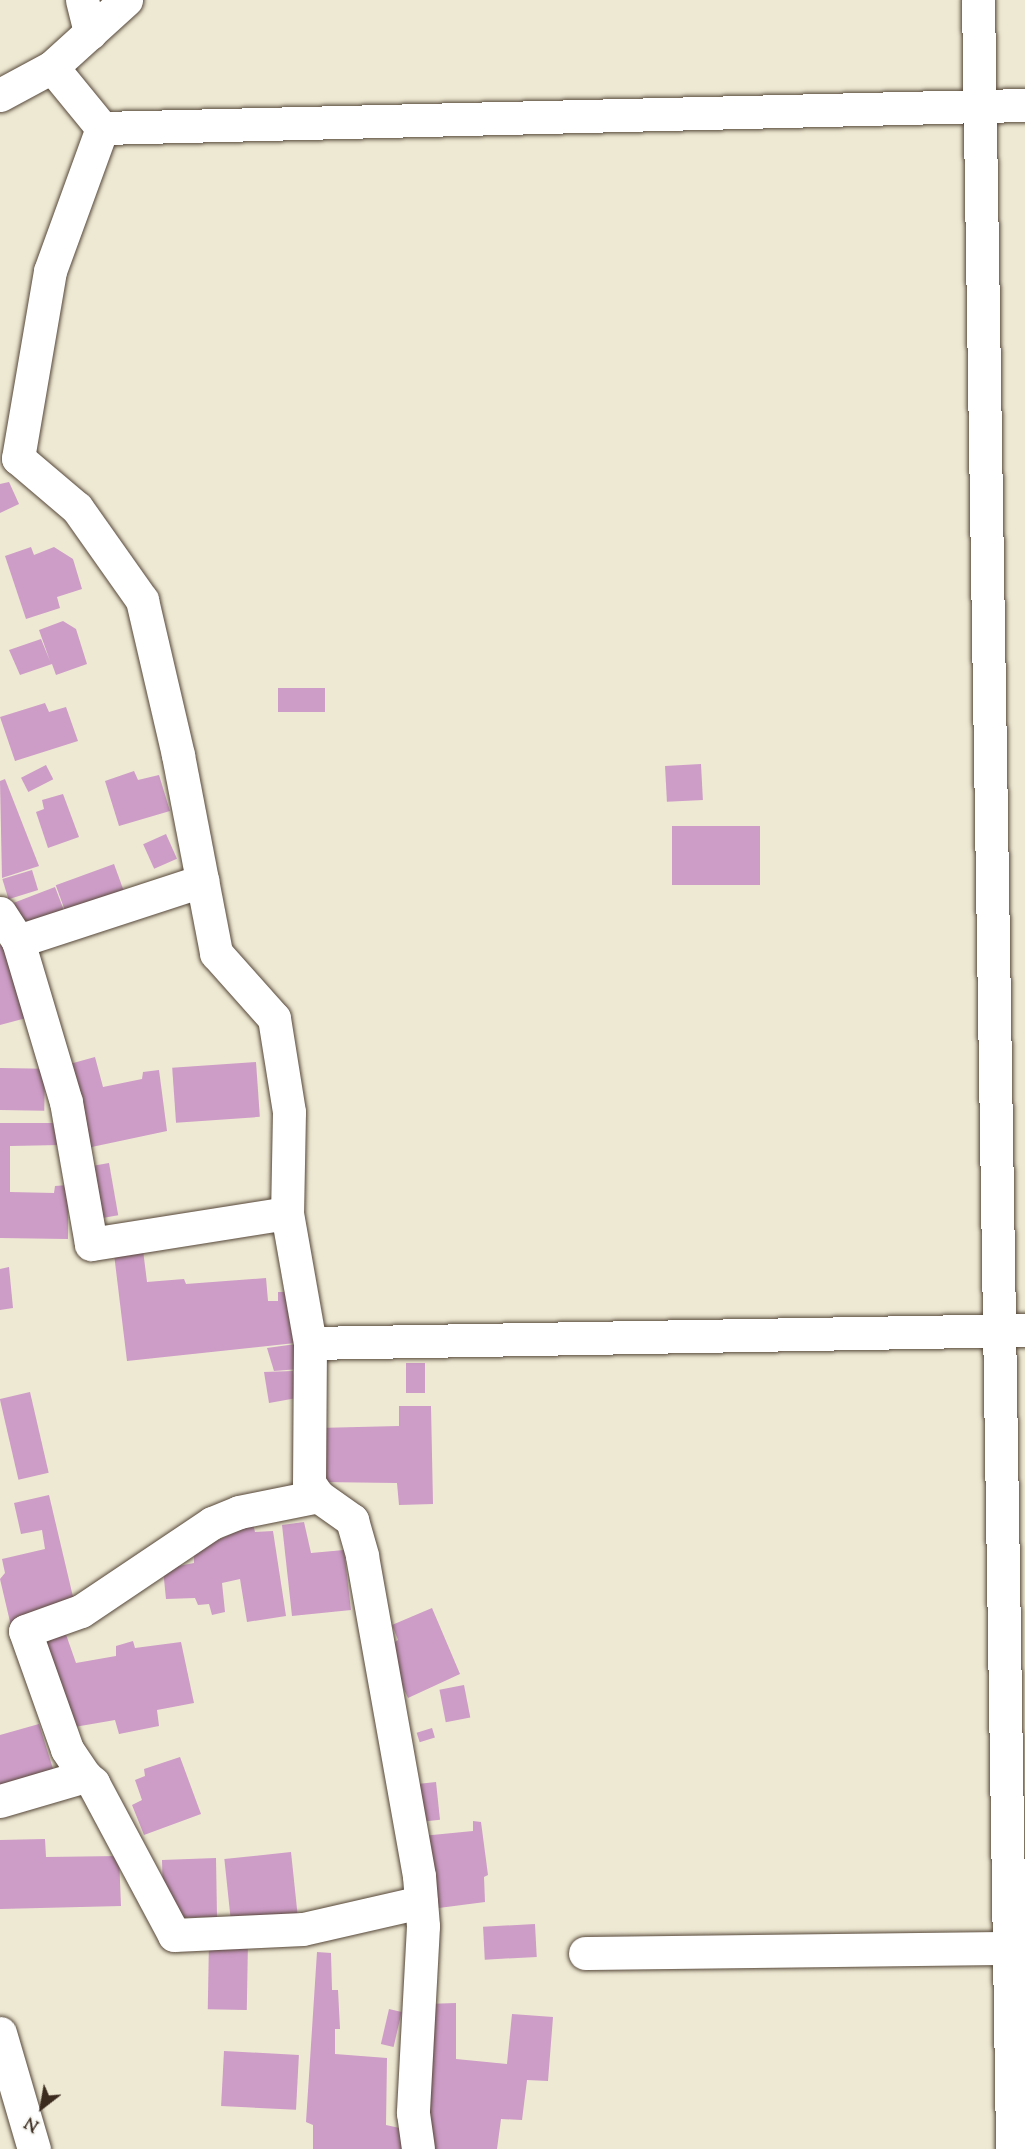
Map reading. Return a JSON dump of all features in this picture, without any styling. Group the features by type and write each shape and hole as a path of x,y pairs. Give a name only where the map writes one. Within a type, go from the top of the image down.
{"street":[{"path":"82,0 90,33"},
{"path":"0,95 52,67 126,0"},
{"path":"978,0 1012,1331 1016,1948 1012,2149"},
{"path":"52,67 102,128"},
{"path":"102,128 1025,105"},
{"path":"102,128 50,271 9,458 77,508 142,600 216,953 274,1018 289,1112 286,1213 310,1343 309,1483 318,1496 352,1520 362,1556 421,1902 413,2113 418,2149"},
{"path":"18,940 202,881"},
{"path":"0,914 18,940 66,1102 91,1244 286,1213"},
{"path":"310,1343 1012,1331"},
{"path":"318,1496 239,1512 212,1524 81,1611 25,1631 67,1749 85,1776 93,1783 174,1935 303,1929 421,1902"},
{"path":"0,1802 85,1776"},
{"path":"585,1953 1016,1948"},
{"path":"0,2033 34,2149"}],"building":[{"path":"9,482 19,504 0,513 0,484"},
{"path":"31,547 34,555 54,547 73,559 82,589 57,597 60,608 26,619 5,556"},
{"path":"63,621 76,629 87,664 56,675 52,664 20,675 9,650 41,639 50,661 39,630"},
{"path":"278,688 325,688 325,712 278,712"},
{"path":"45,703 49,712 66,707 78,741 15,761 0,717"},
{"path":"701,764 703,800 667,802 665,766"},
{"path":"46,765 53,779 28,792 21,778"},
{"path":"134,771 138,780 159,775 170,811 119,826 105,781"},
{"path":"5,779 39,866 2,878 0,781"},
{"path":"63,794 79,837 48,848 36,812 44,809 42,800"},
{"path":"672,826 760,826 760,885 672,885"},
{"path":"166,834 177,859 154,869 143,844"},
{"path":"114,864 127,900 69,921 56,885"},
{"path":"32,870 38,890 8,899 2,879"},
{"path":"55,887 64,911 23,927 14,903"},
{"path":"5,944 30,1017 0,1025 0,945"},
{"path":"95,1057 103,1087 142,1079 143,1072 159,1070 167,1131 87,1148 66,1065"},
{"path":"256,1062 260,1117 176,1123 172,1068"},
{"path":"0,1068 45,1069 44,1111 0,1110"},
{"path":"0,1123 60,1123 60,1145 10,1146 10,1192 54,1193 55,1186 68,1185 68,1239 0,1238"},
{"path":"109,1163 118,1215 93,1220 83,1168"},
{"path":"143,1250 147,1282 184,1279 186,1284 266,1278 268,1301 278,1301 278,1292 289,1292 295,1343 127,1361 114,1254"},
{"path":"9,1267 13,1308 0,1310 0,1269"},
{"path":"296,1344 299,1369 274,1371 267,1348"},
{"path":"406,1363 425,1363 425,1393 406,1393"},
{"path":"293,1371 297,1398 269,1403 264,1372"},
{"path":"30,1392 49,1473 18,1480 0,1399"},
{"path":"399,1406 431,1406 433,1504 399,1505 397,1483 320,1482 318,1428 399,1426"},
{"path":"49,1495 74,1601 11,1626 0,1579 5,1573 2,1559 45,1549 42,1530 21,1534 14,1503"},
{"path":"304,1522 311,1553 344,1550 351,1610 292,1616 282,1525"},
{"path":"253,1524 255,1532 273,1531 286,1616 247,1622 240,1579 222,1583 225,1612 212,1615 209,1604 198,1605 195,1598 166,1599 163,1569 194,1563 194,1551"},
{"path":"432,1608 460,1674 408,1698 392,1664 398,1660 390,1645 398,1640 392,1625"},
{"path":"63,1626 76,1663 116,1656 116,1646 133,1641 135,1648 181,1642 194,1703 157,1710 159,1726 119,1734 115,1720 63,1729 37,1633"},
{"path":"464,1685 470,1717 446,1722 439,1690"},
{"path":"39,1724 54,1772 0,1789 0,1735"},
{"path":"432,1728 435,1738 420,1742 417,1733"},
{"path":"180,1757 201,1814 144,1835 132,1805 142,1800 135,1780 145,1776 144,1769"},
{"path":"436,1782 440,1820 417,1822 413,1784"},
{"path":"473,1821 481,1822 488,1875 484,1877 485,1902 431,1909 422,1836 473,1831"},
{"path":"45,1839 46,1857 119,1856 121,1906 0,1909 0,1840"},
{"path":"291,1852 299,1924 232,1931 224,1859"},
{"path":"216,1858 217,1917 173,1918 163,1896 162,1860"},
{"path":"535,1924 537,1957 485,1960 483,1927"},
{"path":"209,1939 248,1940 247,2010 208,2009"},
{"path":"317,1952 331,1953 332,1990 338,1990 340,2029 335,2029 335,2054 387,2058 386,2125 404,2129 402,2149 313,2149 313,2125 306,2122"},
{"path":"456,2003 456,2059 507,2064 512,2014 553,2017 548,2081 527,2080 522,2120 501,2119 497,2149 426,2149 426,2004"},
{"path":"389,2009 402,2012 394,2047 381,2044"},
{"path":"224,2051 299,2055 296,2110 221,2106"}]}
